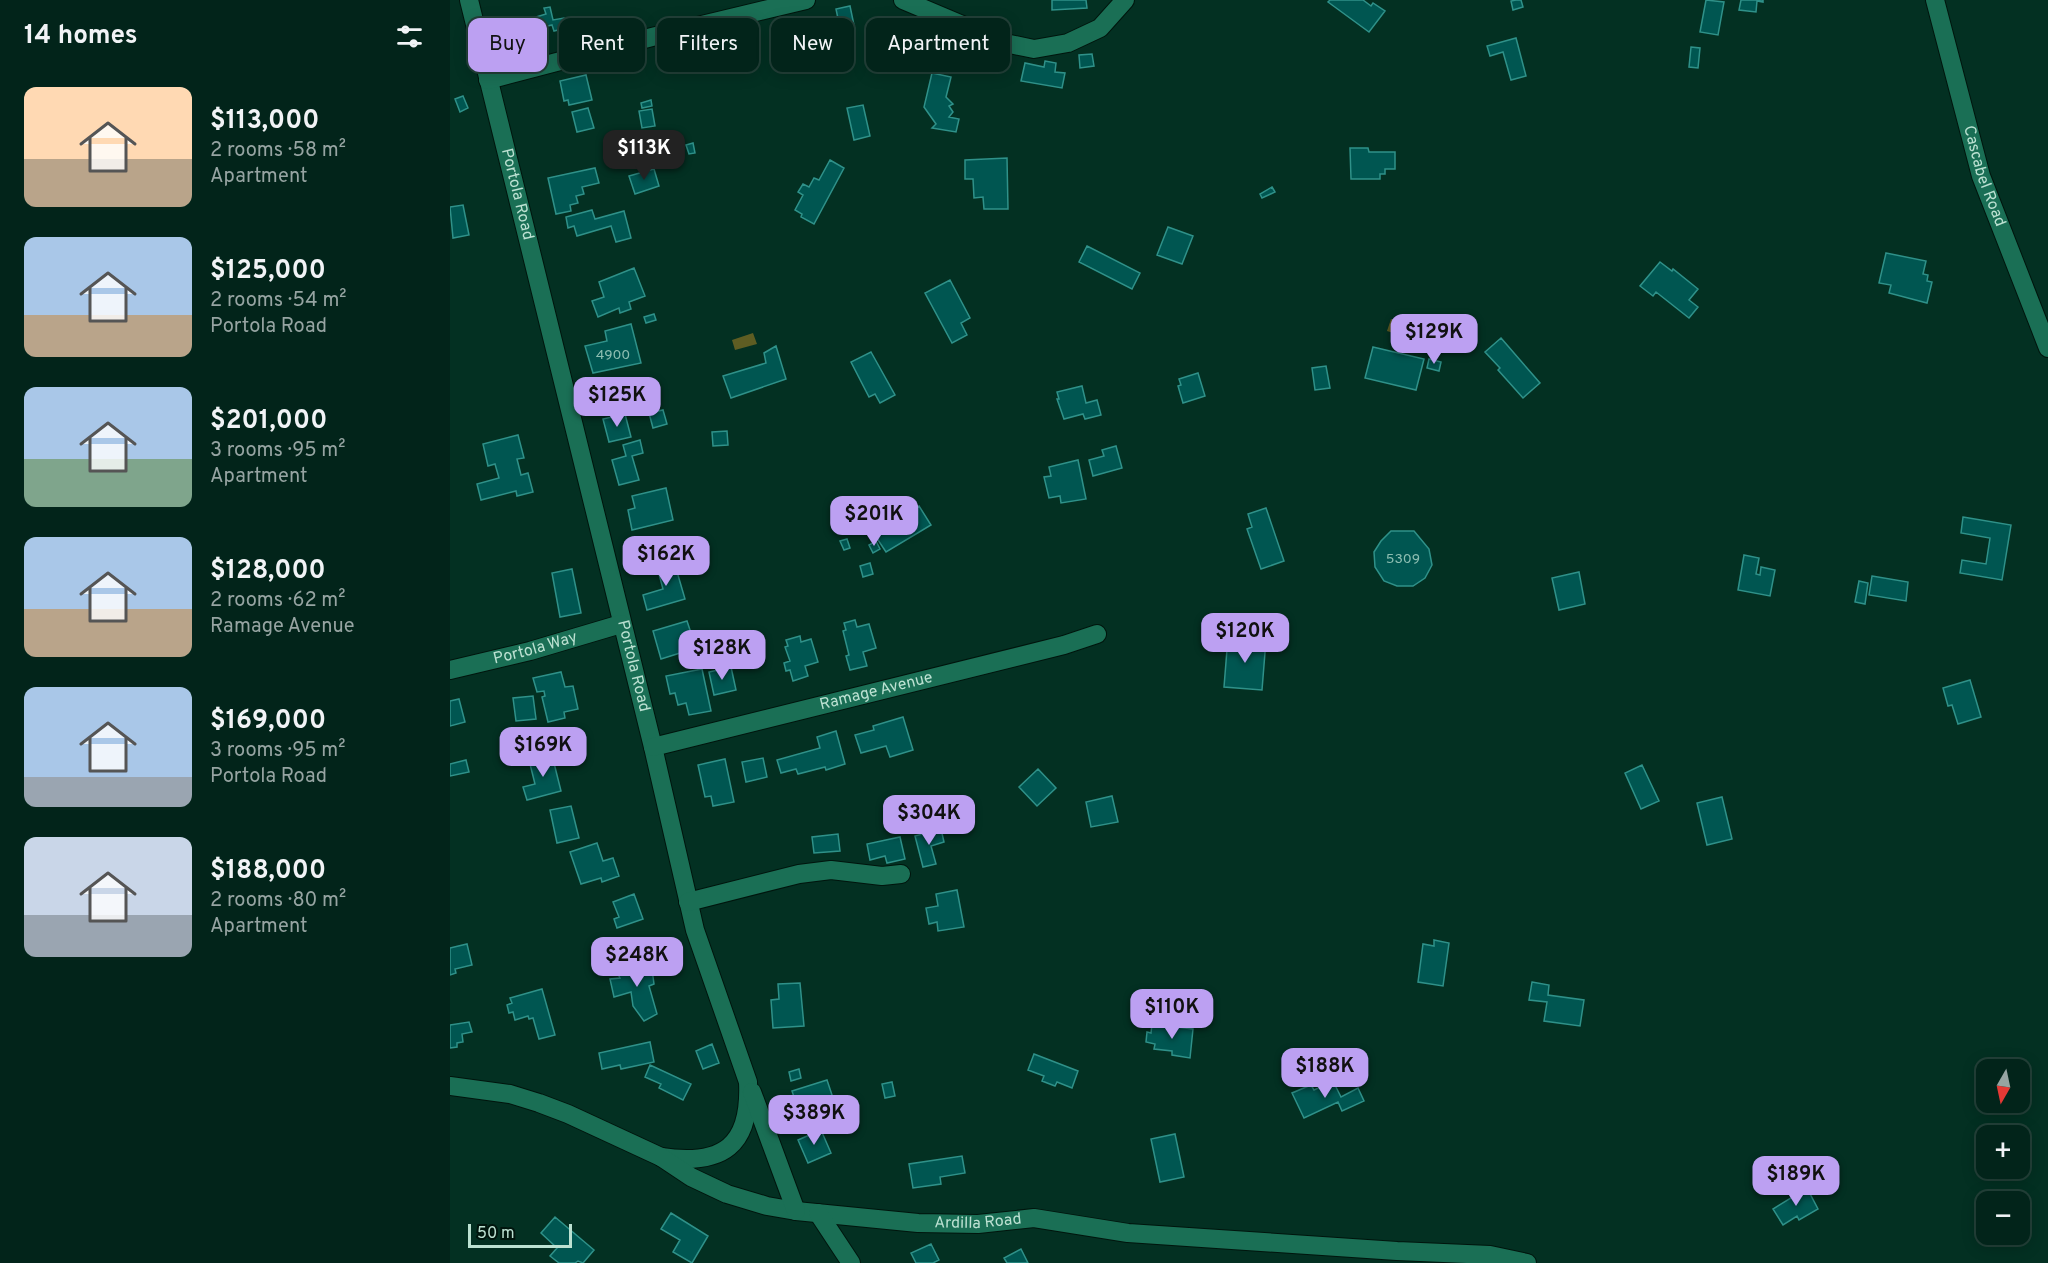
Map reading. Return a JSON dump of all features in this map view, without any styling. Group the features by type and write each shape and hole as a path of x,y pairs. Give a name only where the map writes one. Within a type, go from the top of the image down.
{"street":[{"name":"Portola Road","path":"469,0 695,930 796,1211"},
{"path":"488,80 806,0"},
{"path":"903,0 996,39 1034,49 1068,43 1100,28 1125,0"},
{"name":"Cascabel Road","path":"1935,0 1981,176 2048,348"},
{"name":"Portola Way","path":"450,670 530,651 621,624"},
{"name":"Ramage Avenue","path":"652,747 1042,651 1097,634"},
{"path":"688,902 799,874 820,871 831,870 882,876 901,874"},
{"name":"Portola Road","path":"661,1157 681,1160 703,1159 715,1156 725,1149 742,1131 746,1120 749,1101 748,1082"},
{"name":"Ardilla Road","path":"450,1086 510,1094 539,1103 661,1157 691,1178 727,1194 767,1206 796,1211 918,1223 978,1224 1034,1218 1128,1233 1490,1255 1527,1263"},
{"path":"818,1214 851,1263"}],"shaded area":[{"path":"1391,319 1413,326 1409,338 1387,331"},
{"path":"753,333 757,344 735,350 732,340"}],"building":[{"path":"1052,0 1086,0 1087,8 1052,10"},
{"path":"1330,0 1363,0 1385,11 1369,32 1328,2"},
{"path":"1521,0 1523,7 1513,10 1511,1"},
{"path":"1706,0 1724,2 1718,35 1700,32"},
{"path":"1741,0 1763,0 1763,2 1757,1 1756,12 1739,10"},
{"path":"850,6 852,18 838,18 836,9"},
{"path":"550,7 553,20 559,19 559,30 554,31 552,25 547,26 547,18 536,18 546,14 544,8"},
{"path":"1516,38 1526,76 1511,80 1503,52 1490,56 1487,46"},
{"path":"1691,47 1700,48 1698,68 1689,67"},
{"path":"1092,54 1094,66 1080,68 1079,55"},
{"path":"1045,61 1056,63 1055,72 1065,73 1062,88 1021,81 1025,63 1044,67"},
{"path":"932,73 951,77 946,97 953,104 949,106 953,112 949,117 959,119 956,132 932,128 936,124 924,107"},
{"path":"586,75 592,100 569,105 568,100 564,101 560,81"},
{"path":"463,96 468,108 460,112 455,99"},
{"path":"651,100 652,106 642,108 641,103"},
{"path":"863,105 870,136 854,140 847,108"},
{"path":"588,108 594,128 577,132 572,112"},
{"path":"652,109 655,126 642,128 639,111"},
{"path":"693,143 695,153 689,154 686,145"},
{"path":"1350,148 1368,148 1369,152 1395,152 1395,169 1385,169 1385,174 1380,174 1380,179 1351,179"},
{"path":"1007,158 1008,209 984,209 983,197 974,198 973,179 965,179 965,160"},
{"path":"830,160 844,168 814,224 801,217 802,214 795,210 803,195 798,192 803,184 809,187 814,178 819,180"},
{"path":"595,168 599,183 582,187 584,194 576,196 578,203 570,205 571,211 556,214 548,178"},
{"path":"654,169 659,186 635,194 629,176"},
{"path":"1272,187 1275,192 1262,198 1260,194"},
{"path":"463,205 469,235 453,238 450,207"},
{"path":"592,210 595,219 624,211 631,238 616,242 611,226 577,236 574,226 568,228 566,217"},
{"path":"1168,227 1193,236 1182,264 1157,255"},
{"path":"1087,246 1140,273 1132,289 1079,262"},
{"path":"1886,253 1926,261 1923,274 1928,275 1927,281 1932,282 1927,303 1889,293 1891,285 1879,283"},
{"path":"1660,262 1672,271 1673,269 1698,289 1689,300 1698,307 1689,318 1656,292 1653,296 1640,286"},
{"path":"634,268 645,296 629,302 631,309 620,313 619,308 598,317 592,301 604,297 599,282"},
{"path":"950,280 970,318 961,323 967,335 952,343 925,293"},
{"path":"654,314 656,320 646,323 644,317"},
{"path":"631,324 641,363 593,373 585,346 607,341 605,331"},
{"path":"1501,338 1540,383 1523,398 1485,352"},
{"path":"776,346 786,379 731,398 723,376 766,363 764,353"},
{"path":"1373,347 1424,359 1416,390 1365,378"},
{"path":"871,352 895,395 880,403 875,394 869,397 851,362"},
{"path":"1429,359 1441,362 1439,371 1427,368"},
{"path":"1326,366 1330,388 1315,390 1312,368"},
{"path":"1198,373 1205,396 1183,403 1178,386 1181,385 1179,379"},
{"path":"1082,386 1086,403 1097,400 1101,415 1085,419 1083,414 1064,419 1057,392"},
{"path":"663,410 667,424 653,428 649,413"},
{"path":"625,414 631,437 609,442 603,419"},
{"path":"727,431 728,445 713,446 712,432"},
{"path":"518,435 524,458 517,459 521,475 528,473 533,492 517,496 516,491 481,500 477,484 499,478 495,464 488,466 483,444"},
{"path":"640,440 643,453 632,456 639,480 619,485 612,460 626,456 623,445"},
{"path":"1116,446 1122,468 1093,476 1089,460 1104,456 1102,450"},
{"path":"1078,460 1086,499 1061,503 1060,496 1049,498 1044,477 1051,476 1049,467"},
{"path":"666,488 673,520 632,530 628,510 635,508 632,496"},
{"path":"919,506 931,525 886,552 874,534"},
{"path":"1266,508 1284,561 1261,569 1247,529 1252,527 1248,514"},
{"path":"1963,517 2011,525 2002,580 1960,573 1962,560 1986,564 1990,538 1961,533"},
{"path":"1391,531 1414,531 1429,549 1432,565 1425,578 1413,586 1397,586 1384,581 1375,567 1374,552"},
{"path":"847,539 850,548 844,550 840,541"},
{"path":"876,541 880,549 873,553 869,545"},
{"path":"1744,555 1759,558 1756,574 1760,575 1761,567 1775,570 1770,596 1738,590"},
{"path":"673,558 685,599 647,610 643,595 663,589 656,563"},
{"path":"870,563 873,574 863,577 860,566"},
{"path":"572,569 581,613 560,617 552,573"},
{"path":"1579,572 1585,604 1559,610 1552,578"},
{"path":"1872,576 1908,582 1906,601 1869,595"},
{"path":"1859,581 1868,583 1865,604 1855,602"},
{"path":"855,620 857,627 869,624 876,648 863,652 867,666 850,670 843,631 846,630 844,623"},
{"path":"687,621 696,648 661,659 653,631"},
{"path":"800,636 801,642 811,639 818,662 805,666 808,676 793,681 790,670 786,671 784,663 790,661 785,647 788,646 786,640"},
{"path":"1228,637 1266,640 1262,690 1224,687"},
{"path":"731,667 736,690 714,695 709,672"},
{"path":"702,669 711,711 689,715 686,703 678,705 675,693 670,694 666,676"},
{"path":"561,672 565,687 573,686 578,709 564,712 565,718 548,722 542,697 545,696 544,691 537,692 533,678"},
{"path":"1970,680 1981,717 1958,724 1952,705 1948,706 1943,688"},
{"path":"533,696 536,719 516,721 513,698"},
{"path":"459,699 465,722 450,726 450,701"},
{"path":"903,717 913,750 890,757 886,746 861,753 855,735 874,730 873,726"},
{"path":"836,731 845,764 826,770 825,767 798,774 796,769 781,773 777,760 820,748 817,737"},
{"path":"552,755 561,791 527,800 523,787 535,784 529,760"},
{"path":"763,758 767,777 746,782 742,762"},
{"path":"725,759 734,802 713,806 711,796 705,797 698,765"},
{"path":"466,760 469,772 450,776 450,764"},
{"path":"1642,765 1659,801 1641,809 1625,773"},
{"path":"1038,769 1056,788 1037,806 1019,787"},
{"path":"1112,796 1118,822 1091,827 1086,802"},
{"path":"1722,797 1732,839 1707,845 1697,803"},
{"path":"571,806 579,838 557,843 550,810"},
{"path":"941,829 944,842 931,846 936,864 923,867 915,836"},
{"path":"838,834 840,851 814,853 812,837"},
{"path":"900,837 905,859 887,863 885,856 870,860 867,844"},
{"path":"597,843 603,861 613,858 619,876 602,882 601,878 581,884 570,852"},
{"path":"957,890 964,927 938,931 937,922 929,924 926,908 938,906 936,894"},
{"path":"634,894 643,919 617,928 614,919 619,917 613,902"},
{"path":"1434,940 1449,943 1443,986 1418,982 1423,944 1434,946"},
{"path":"467,944 472,965 455,969 456,973 450,975 450,948"},
{"path":"651,962 654,984 649,986 657,1014 644,1021 633,1006 631,992 614,997 610,979 620,978 616,970"},
{"path":"1532,982 1549,985 1548,995 1584,1000 1580,1026 1544,1021 1547,1002 1529,1000"},
{"path":"800,983 804,1026 773,1028 771,1000 779,999 778,984"},
{"path":"542,989 555,1035 539,1039 533,1018 529,1019 528,1016 515,1020 513,1012 509,1013 507,1005 512,1003 510,998"},
{"path":"469,1022 472,1032 462,1034 463,1042 457,1043 457,1047 450,1048 450,1025"},
{"path":"1152,1024 1193,1029 1190,1058 1172,1055 1172,1051 1154,1049 1155,1044 1146,1042 1147,1032 1151,1033"},
{"path":"650,1042 654,1062 621,1069 620,1065 602,1069 599,1053"},
{"path":"712,1044 719,1063 703,1069 696,1051"},
{"path":"1034,1054 1078,1071 1072,1088 1057,1082 1055,1086 1042,1081 1044,1076 1028,1070"},
{"path":"650,1065 691,1084 683,1100 659,1088 661,1084 645,1077"},
{"path":"799,1069 801,1078 791,1081 789,1072"},
{"path":"827,1080 837,1110 802,1121 792,1091"},
{"path":"1333,1081 1341,1097 1358,1088 1364,1101 1342,1111 1338,1102 1304,1118 1292,1093 1311,1085 1314,1090"},
{"path":"892,1082 895,1096 885,1098 882,1084"},
{"path":"821,1130 831,1153 808,1163 798,1140"},
{"path":"1175,1134 1184,1177 1160,1182 1151,1139"},
{"path":"962,1156 965,1173 940,1177 941,1184 913,1188 909,1164"},
{"path":"1807,1188 1818,1209 1799,1220 1797,1216 1783,1225 1773,1209"},
{"path":"671,1213 708,1236 692,1263 673,1252 680,1240 661,1229"},
{"path":"555,1217 594,1250 583,1263 578,1261 559,1263 550,1256 557,1248 541,1233"},
{"path":"931,1244 939,1260 933,1263 916,1263 911,1253"},
{"path":"1021,1249 1028,1263 1007,1263 1004,1258"}]}
